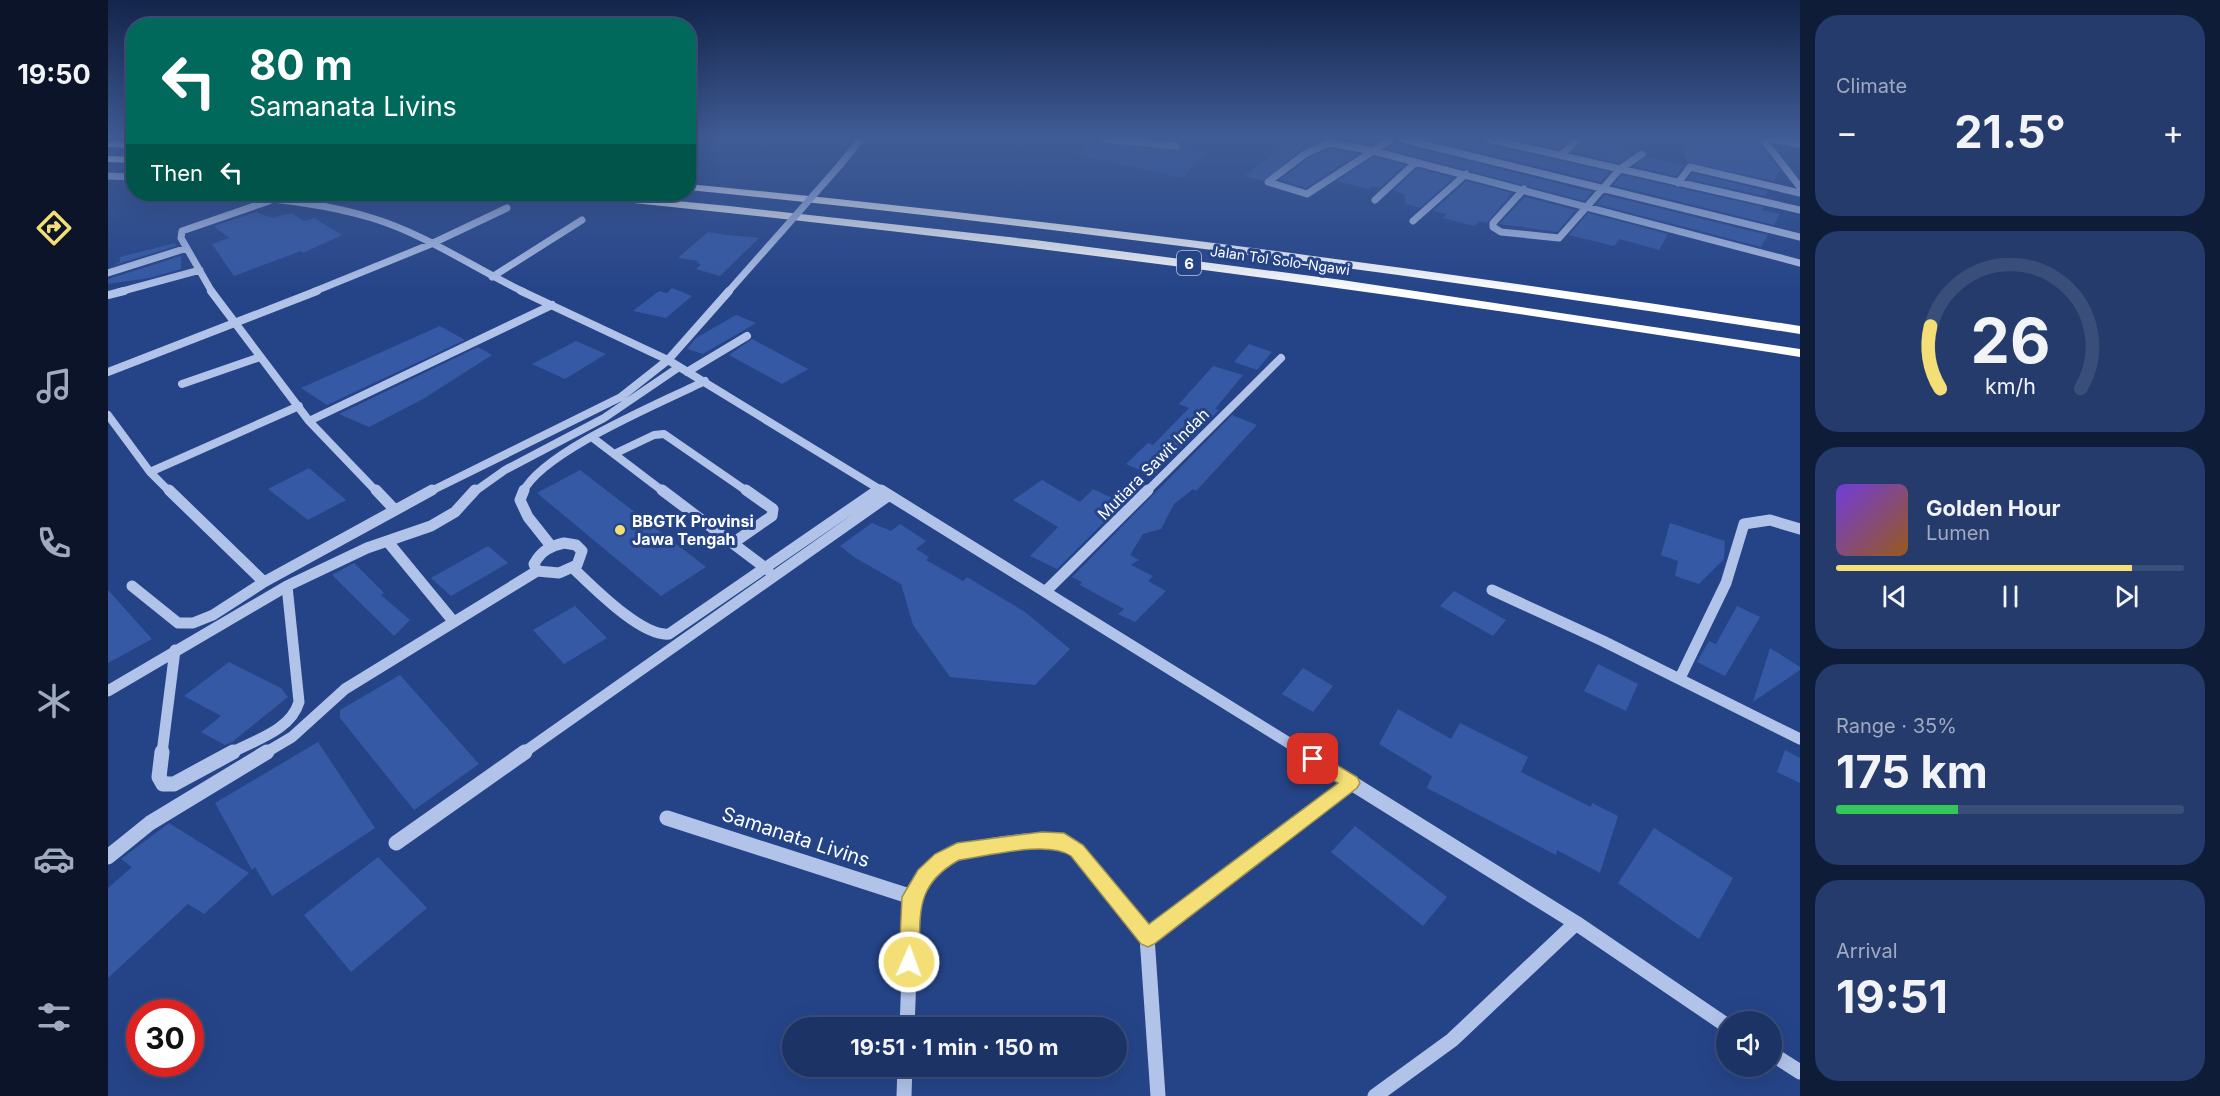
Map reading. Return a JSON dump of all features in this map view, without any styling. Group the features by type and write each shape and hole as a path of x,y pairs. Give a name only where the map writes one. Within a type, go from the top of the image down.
{"highway":[{"name":"Jalan Tol Solo–Ngawi","path":"711,190 829,201 1268,253 1800,330"},
{"name":"Jalan Tol Solo–Ngawi","path":"650,201 811,216 1266,272 1508,306 1800,353"}],"street":[{"path":"132,586 178,623 193,623 213,615 264,582 394,509 621,397 668,360 818,190"},
{"path":"1292,190 1307,194 1313,190"},
{"path":"1375,200 1386,190"},
{"path":"1413,221 1448,190"},
{"path":"1523,190 1493,227 1501,232 1559,238 1599,190"},
{"path":"1528,190 1800,262"},
{"path":"1610,190 1800,237"},
{"path":"1710,190 1800,210"},
{"path":"269,201 185,229 181,234 187,248 234,325 309,421 394,509"},
{"path":"288,201 345,210 373,218 668,360 705,381 883,493 1046,591 1576,923 1716,1018"},
{"path":"108,372 234,325 431,244 507,208"},
{"path":"492,277 582,220"},
{"path":"108,273 187,248"},
{"path":"108,295 200,270"},
{"path":"309,421 443,360 552,305"},
{"path":"108,691 287,586 367,548 431,526 455,512 475,490 505,470 604,418 683,369 747,336"},
{"path":"182,384 260,357"},
{"name":"Mutiara Sawit Indah","path":"1046,591 1281,358"},
{"path":"551,546 528,516 520,500 526,483 556,456 705,381"},
{"path":"150,471 299,406"},
{"path":"108,415 150,471 264,582"},
{"path":"614,454 654,435 664,434 773,509 772,516 733,543"},
{"path":"593,438 769,571"},
{"path":"574,568 594,588 658,635 669,634 769,571 883,493"},
{"path":"1680,678 1726,583 1744,524 1770,520 1800,529"},
{"path":"388,542 453,621"},
{"path":"564,543 576,545 582,551 582,560 574,568 562,574 549,575 537,571 534,564 539,554 551,546 564,543"},
{"path":"108,857 150,824 247,767 292,737 345,689 537,571"},
{"path":"396,843 769,571"},
{"path":"175,650 159,777 163,784 174,784 285,724 295,715 299,702 287,586"},
{"path":"1492,590 1680,678 1800,739"},
{"path":"1148,937 1351,783"},
{"name":"Samanata Livins","path":"667,818 912,897"},
{"path":"907,1017 912,897 925,877 942,860 957,851 1042,840 1064,841 1077,850 1148,937 1158,1096"},
{"path":"1375,1096 1452,1040 1576,923"},
{"path":"1782,1060 1800,1072"},
{"path":"904,1096 905,1077"}],"building":[{"path":"1440,190 1420,208 1405,204 1405,194 1393,191"},
{"path":"1456,190 1501,190 1512,193 1487,223 1479,221 1474,226 1443,218 1447,214 1433,211"},
{"path":"1543,190 1592,192 1584,201"},
{"path":"1634,190 1689,190 1764,207 1762,210 1780,214 1774,225"},
{"path":"1738,190 1768,191 1765,196"},
{"path":"1605,195 1768,235 1761,247 1597,204"},
{"path":"1525,197 1576,210 1557,232 1499,224"},
{"path":"256,212 272,218 291,213 304,221 314,218 342,235 303,253 301,251 234,276 212,244 229,238 214,226"},
{"path":"1588,213 1668,234 1659,250 1620,239 1614,246 1569,235"},
{"path":"708,232 759,238 720,276 696,269 701,264 696,263 699,261 678,258"},
{"path":"175,243 176,246 108,267 120,262 120,257"},
{"path":"181,256 181,269 149,278 108,284 108,279"},
{"path":"672,288 692,296 666,318 633,311 659,291 667,293"},
{"path":"736,315 756,323 703,354 687,349 696,338"},
{"path":"440,326 465,340 327,405 301,388"},
{"path":"752,339 808,369 782,384 729,355"},
{"path":"576,341 606,354 565,379 532,364"},
{"path":"1249,344 1272,352 1257,370 1234,362"},
{"path":"478,347 492,355 423,399 369,427 339,414"},
{"path":"1213,366 1243,375 1215,409 1219,410 1153,476 1126,464 1148,443 1153,445 1189,408 1179,404"},
{"path":"1232,415 1257,425 1196,491 1193,489 1174,504 1161,529 1143,534 1130,555 1139,560 1131,565 1153,576 1148,581 1166,591 1135,622 1118,614 1124,609 1080,585 1082,582 1072,577"},
{"path":"309,468 346,500 308,520 268,489"},
{"name":"BBGTK Provinsi Jawa Tengah","path":"580,470 706,567 661,596 537,493"},
{"path":"1042,480 1080,502 1093,489 1123,503 1057,569 1030,556 1058,527 1013,500"},
{"path":"872,523 891,531 900,524 926,541 916,549 929,557 926,560 963,581 967,577 1025,612 1070,649 1035,685 950,677 913,625 901,584 854,557 840,546"},
{"path":"1670,523 1725,541 1724,559 1699,584 1675,576 1678,561 1661,555"},
{"path":"488,546 508,563 451,596 431,578"},
{"path":"354,563 384,593 381,595 410,620 394,636 332,575"},
{"path":"108,590 152,639 108,663"},
{"path":"1454,591 1506,620 1493,636 1440,606"},
{"path":"575,606 607,638 564,664 533,630"},
{"path":"1737,606 1760,617 1725,676 1697,662 1709,641 1716,644"},
{"path":"1770,648 1800,667 1800,670 1753,702"},
{"path":"229,662 281,688 288,697 232,742 225,745 201,732 221,716 184,696"},
{"path":"1598,664 1638,684 1626,711 1584,691"},
{"path":"1303,668 1333,686 1313,712 1282,694"},
{"path":"400,675 479,764 414,810 340,718 340,710"},
{"path":"1398,709 1451,739 1460,723 1528,757 1521,772 1591,807 1592,803 1618,816 1600,873 1557,850 1556,855 1427,788 1432,776 1379,744"},
{"path":"318,742 375,828 272,896 255,867 252,870 215,803"},
{"path":"1785,750 1800,758 1800,783 1777,772"},
{"path":"169,823 249,873 204,914 188,904 108,978 108,888 132,867 121,859"},
{"path":"1355,826 1447,897 1423,926 1331,852"},
{"path":"1654,828 1733,878 1699,939 1618,883"},
{"path":"378,857 427,908 351,972 304,915"}],"place":[{"name":"BBGTK Provinsi Jawa Tengah","path":"620,530"}],"route":[{"path":"909,962 912,897 925,877 942,860 957,851 1042,840 1064,841 1077,850 1148,937 1351,783 1313,759"}]}
